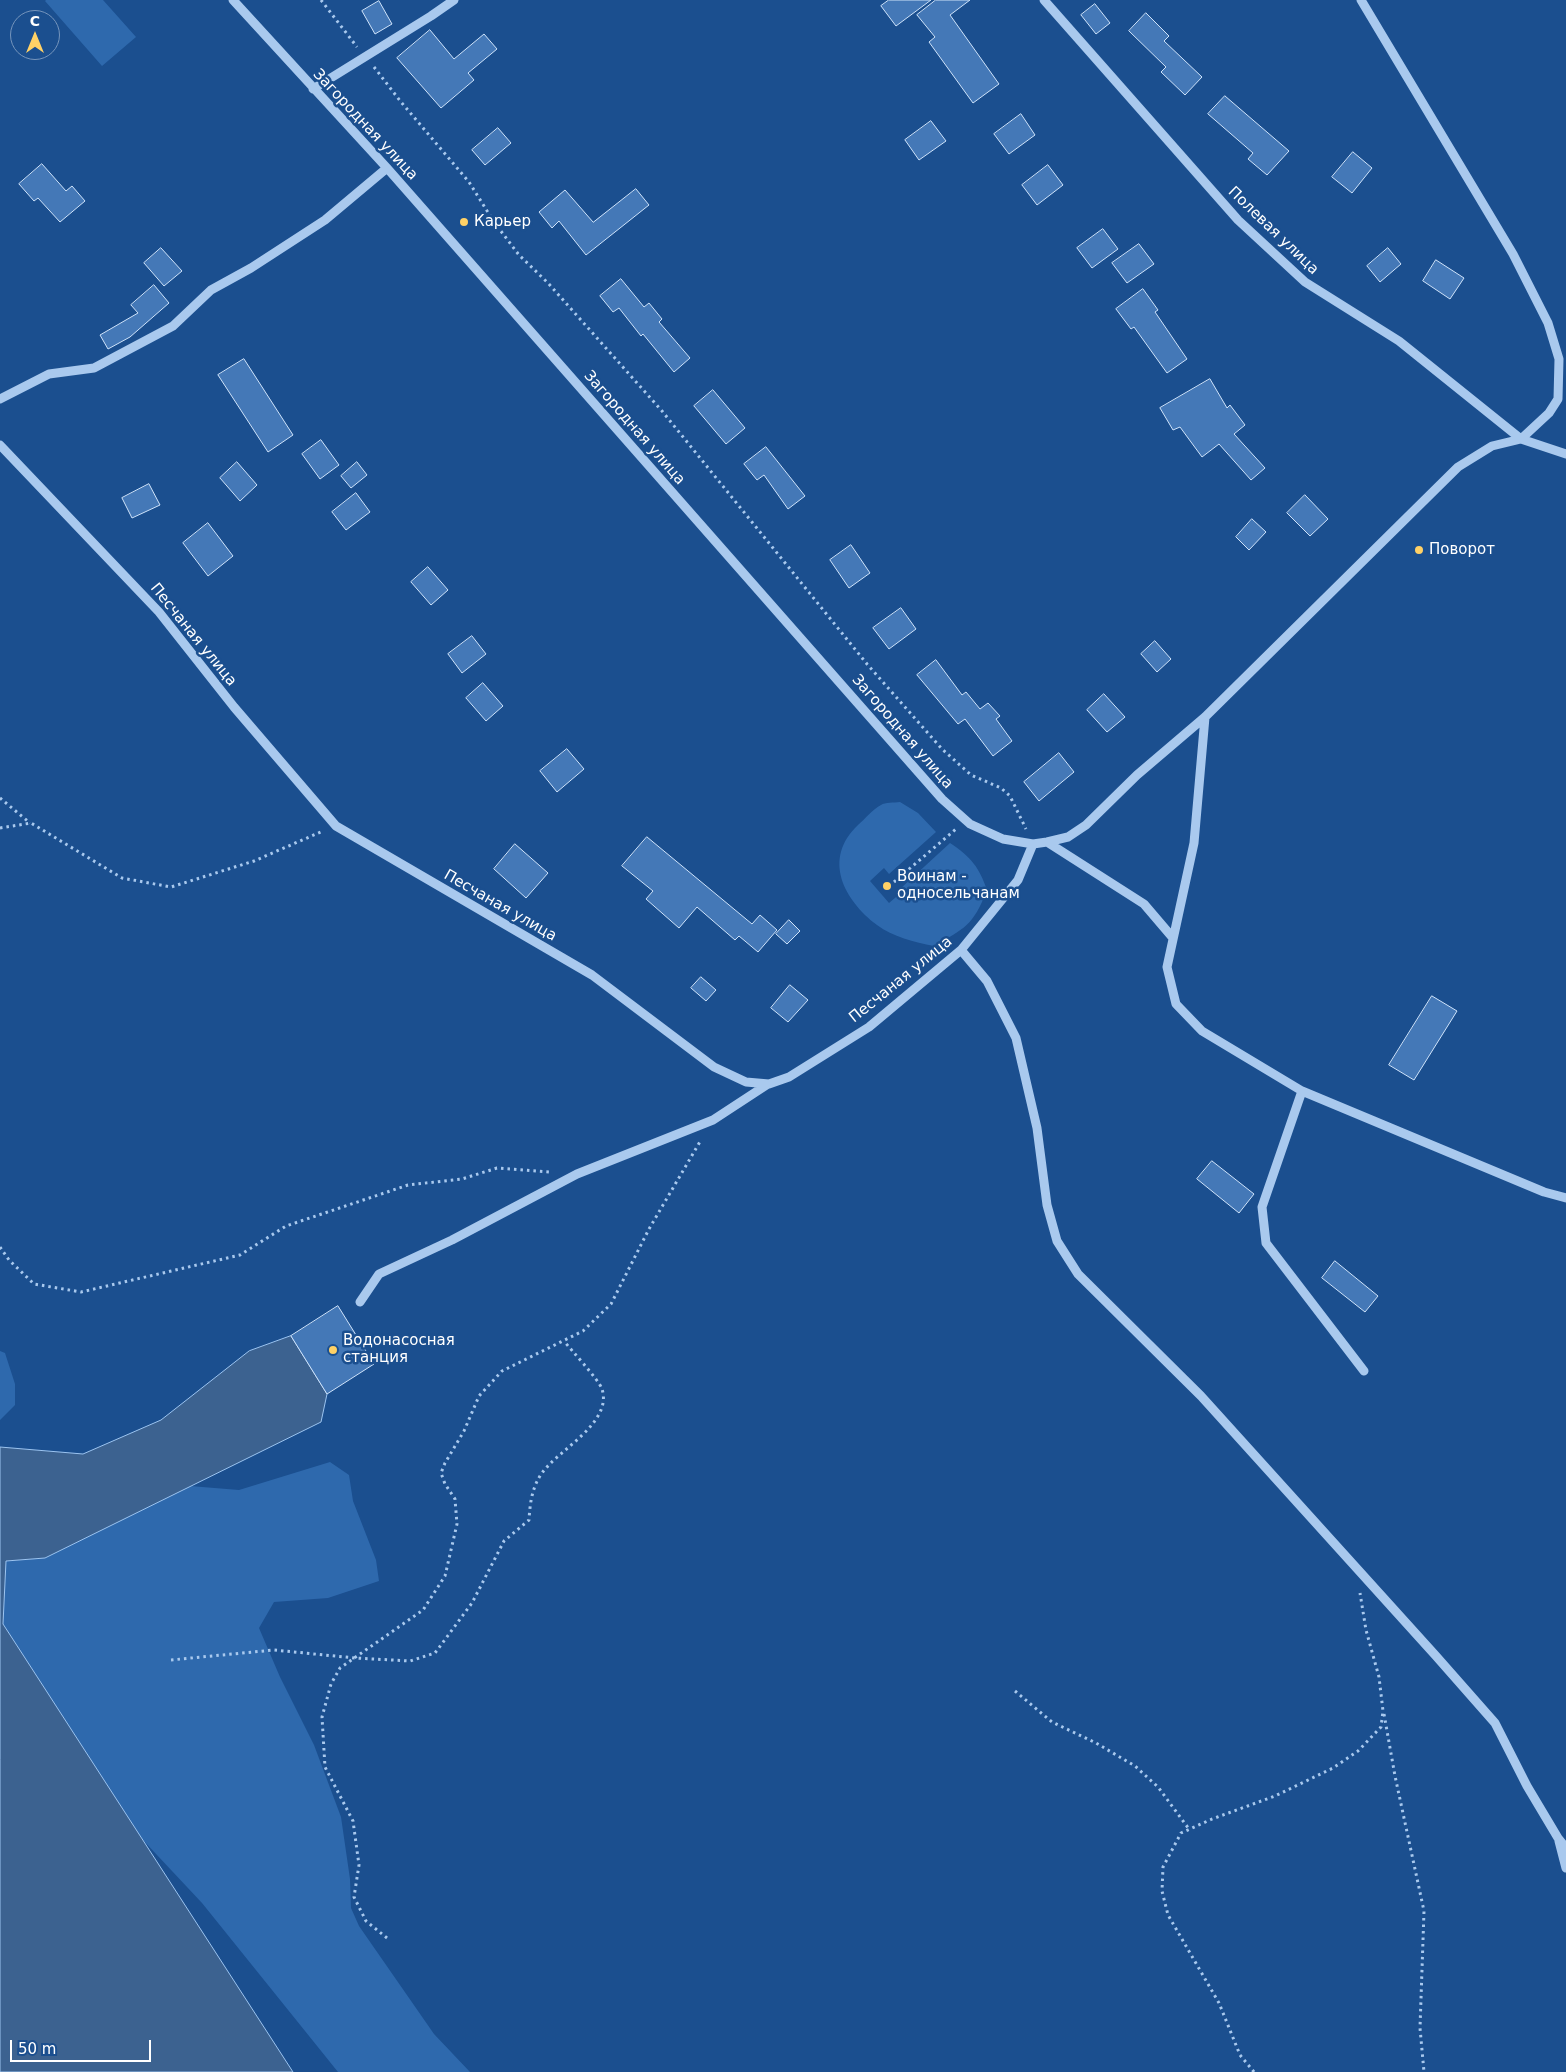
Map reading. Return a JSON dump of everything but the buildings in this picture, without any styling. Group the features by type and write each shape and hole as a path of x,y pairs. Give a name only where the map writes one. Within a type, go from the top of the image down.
{"street":[{"name":"Загородная улица","path":"233,0 387,168 942,799 970,824 1003,840 1033,844 1047,842 1068,837 1086,825 1137,775 1205,717 1458,467 1492,446 1521,439"},
{"path":"313,89 454,0"},
{"name":"Полевая улица","path":"1044,0 1238,220 1298,276 1399,341 1521,439"},
{"path":"1362,0 1513,254 1548,323 1559,358 1558,399 1549,412 1521,439 1566,454"},
{"path":"0,399 49,374 94,368 173,326 211,290 251,268 325,220 387,168"},
{"name":"Песчаная улица","path":"0,445 159,612 234,707 336,826 592,975 714,1067 746,1082 769,1084 789,1077 869,1027 961,950 1018,880 1033,844"},
{"path":"1205,717 1194,843 1167,967 1176,1004 1202,1031 1302,1091 1544,1192 1566,1198"},
{"path":"1047,842 1144,904 1173,938"},
{"path":"961,950 987,981 1016,1038 1037,1128 1047,1205 1057,1241 1078,1274 1201,1396 1360,1571 1495,1724 1527,1786 1566,1848"},
{"path":"360,1302 379,1274 452,1240 578,1174 713,1120 769,1084"},
{"path":"1302,1091 1262,1207 1266,1243 1364,1371"},
{"path":"1558,1838 1566,1868"}],"path":[{"path":"321,0 401,102 469,182 494,222 519,255 548,283 662,411 867,664 942,749 971,775 1001,788 1010,796 1033,844"},
{"path":"0,798 31,823 122,878 171,887 254,861 336,826"},
{"path":"894,882 966,821"},
{"path":"0,828 31,823"},
{"path":"387,1938 366,1921 354,1897 359,1866 353,1821 326,1767 322,1717 331,1684 340,1668 423,1610 444,1576 457,1524 455,1499 445,1484 442,1473 445,1463 464,1431 479,1396 502,1371 583,1331 611,1304 649,1229 713,1120"},
{"path":"0,1247 8,1260 34,1284 81,1292 240,1255 286,1226 408,1185 462,1179 497,1168 578,1174"},
{"path":"170,1660 274,1650 410,1661 435,1653 472,1602 504,1541 529,1520 531,1494 543,1472 586,1432 603,1406 602,1389 564,1340"},
{"path":"1360,1571 1358,1585 1366,1630 1379,1677 1395,1776 1424,1911 1420,2028 1424,2072"},
{"path":"1014,1691 1052,1722 1096,1743 1135,1766 1158,1787 1189,1829"},
{"path":"1254,2072 1240,2055 1218,2003 1168,1915 1162,1891 1163,1867 1181,1833 1275,1796 1333,1768 1358,1751 1380,1727 1383,1711"}],"shaded area":[{"path":"103,0 136,37 102,66 60,18 60,10 53,10 45,1"},
{"path":"900,802 918,813 936,832 889,874 884,868 870,881 889,903 902,892 900,889 950,843 964,853 973,863 981,875 987,890 977,911 967,925 934,946 897,936 877,925 855,904 842,878 839,865 841,851 847,838 878,807 885,803"},
{"path":"291,1336 327,1394 321,1422 45,1558 6,1561 3,1624 293,2072 0,2072 0,1447 83,1454 161,1420 249,1351"},
{"path":"0,1351 5,1353 15,1384 15,1405 0,1420"},
{"path":"330,1462 349,1475 353,1501 376,1560 379,1581 328,1598 274,1602 259,1628 280,1677 314,1745 341,1817 350,1879 351,1908 359,1926 434,2034 470,2072 338,2072 202,1903 142,1839 3,1624 6,1561 45,1558 190,1486 239,1490"}],"place":[{"name":"Карьер","path":"464,222"},
{"name":"Поворот","path":"1419,550"},
{"name":"Воинам - односельчанам","path":"887,886"},
{"name":"Водонасосная станция","path":"333,1350"}]}
